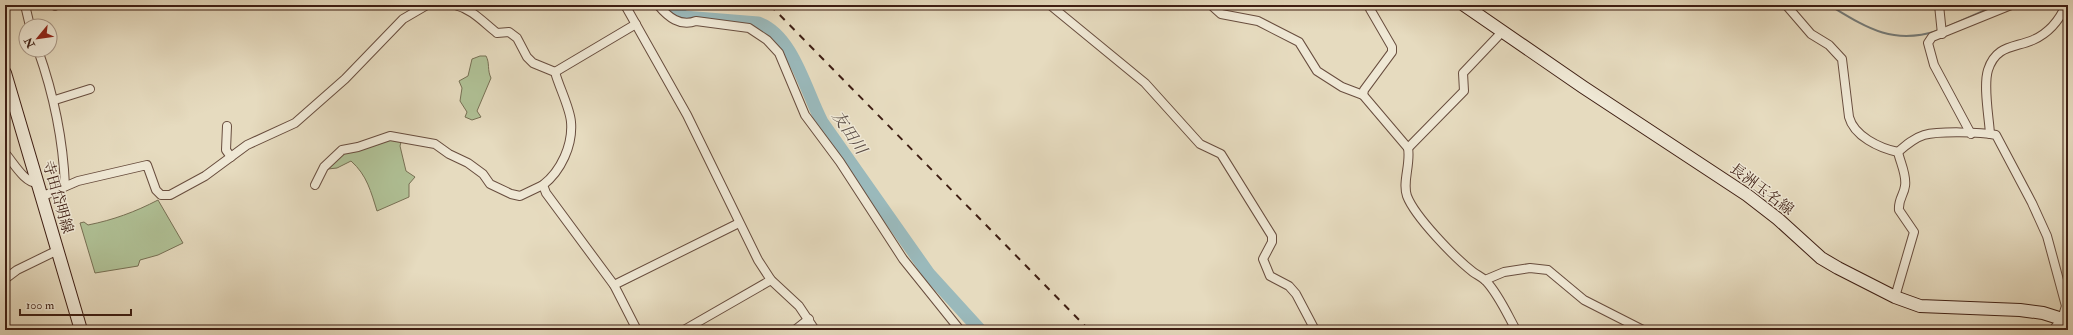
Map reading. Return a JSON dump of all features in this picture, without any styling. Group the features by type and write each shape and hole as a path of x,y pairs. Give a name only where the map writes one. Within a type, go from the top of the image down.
{"main road":[{"name":"長洲玉名線","path":"1464,5 1502,32 1747,195 1778,219 1821,258 1838,268 1895,297 1920,306 2020,310 2044,313 2065,322"},
{"name":"寺田岱明線","path":"5,73 38,183 41,198 82,330"}],"street":[{"path":"25,5 28,18"},
{"path":"41,198 65,186 147,165 156,190 161,195 170,195 205,176 247,146 295,123 345,79 403,19 427,5"},
{"path":"315,185 324,167 342,150 358,147 390,136 435,144 449,154 468,163 483,174 490,184 511,194 520,196 543,184 554,176 562,161 570,140 571,121 555,72 533,62 527,57 517,38 509,32 496,33 478,16 464,7 455,5"},
{"path":"625,5 687,115 714,167 739,223 770,280 799,306 815,330"},
{"path":"658,5 669,18 689,24 696,21 749,28 767,40 779,53 805,115 840,162 903,258 960,330"},
{"path":"1050,5 1145,83 1200,144 1221,154 1272,236 1272,242 1263,259 1270,276 1289,286 1296,294 1315,330"},
{"path":"1211,5 1221,14 1258,21 1299,42 1317,71 1342,86 1363,94 1408,148 1410,158 1406,190 1408,198 1433,232 1473,272 1485,280 1496,294 1516,330"},
{"path":"1363,94 1364,90 1392,52 1392,47 1370,9 1371,5"},
{"path":"1786,5 1811,34 1829,45 1842,59 1849,117 1851,124 1856,131 1866,138 1898,152"},
{"path":"1939,5 1941,30"},
{"path":"1972,134 1934,65 1928,43 1932,37 1941,30 2011,5"},
{"path":"1990,134 1987,71 1993,58 2004,49 2032,40 2046,32 2056,23 2066,5"},
{"path":"555,72 636,24"},
{"path":"1408,148 1464,91 1463,73 1502,32"},
{"path":"41,58 55,100 64,155 65,186"},
{"path":"55,100 90,89"},
{"path":"227,126 226,150 231,157"},
{"path":"1898,152 1908,143 1932,133 1996,135 2004,146 2047,236 2067,306 2065,322 2053,330"},
{"path":"1895,297 1914,232 1899,210 1901,195 1905,187 1905,177 1898,152"},
{"path":"5,153 25,177 34,183 38,183"},
{"path":"543,184 546,193 614,284 638,330"},
{"path":"614,284 739,223"},
{"path":"5,280 16,270 58,250"},
{"path":"1485,280 1504,272 1530,268 1548,270 1584,300 1643,330"},
{"path":"684,330 770,280"},
{"path":"795,330 809,320"}],"green space":[{"path":"480,56 486,56 491,78 477,111 481,117 472,120 465,117 467,112 460,101 462,88 459,81 468,76 472,59"},
{"path":"390,138 401,142 400,146 406,171 415,177 409,184 409,197 377,211 365,178 351,161 337,168 328,169 343,151"},
{"path":"158,200 183,243 158,255 140,260 138,266 95,273 80,223 84,222 88,225 106,221 132,212"}],"waterway":[{"name":"友田川","path":"670,5 684,17 758,23 770,29 781,39 797,66 822,122 929,274 980,330"},
{"path":"1829,5 1856,21 1880,32 1906,36 1921,35 1937,31"},
{"path":"1947,27 1997,5"}],"railway":[{"path":"770,5 1089,330"}]}
